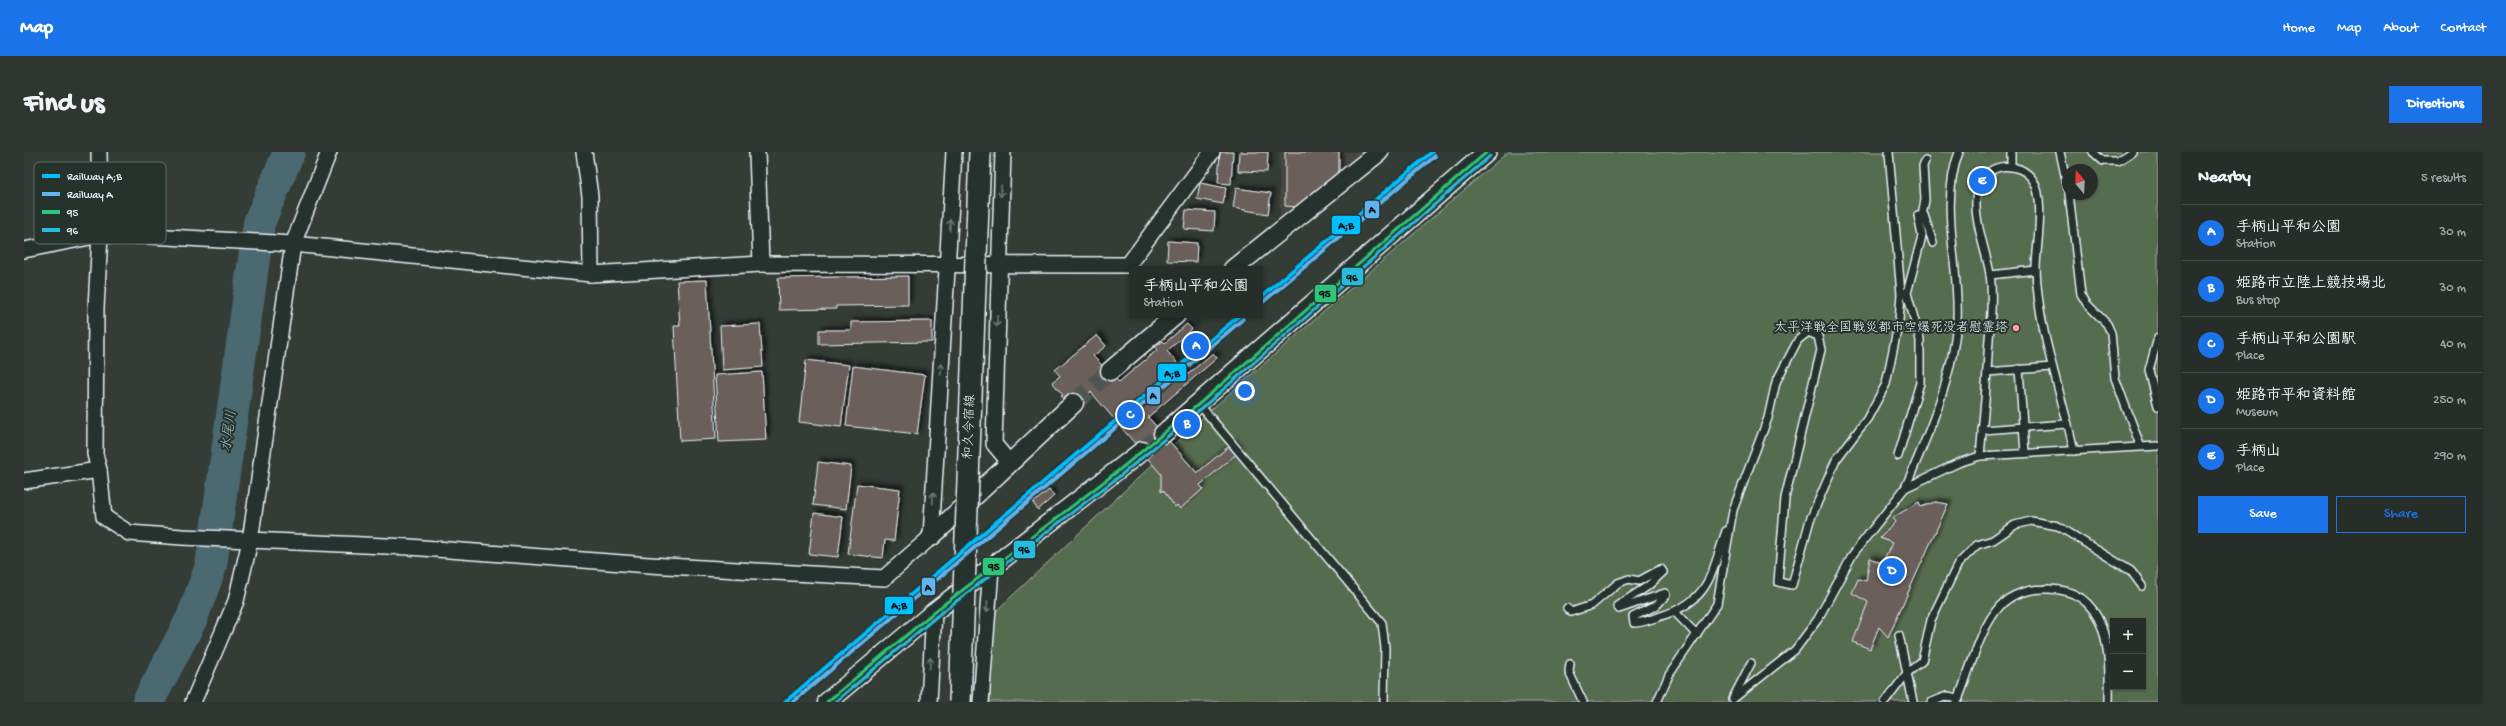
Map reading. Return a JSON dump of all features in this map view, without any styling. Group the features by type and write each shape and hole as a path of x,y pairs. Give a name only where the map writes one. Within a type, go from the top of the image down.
{"main road":[{"name":"和久今宿線","path":"960,702 980,152"}],"street":[{"path":"99,152 99,162"},
{"path":"193,702 236,601 250,541 293,244 329,152"},
{"path":"584,152 590,196 591,274"},
{"path":"757,152 762,264"},
{"path":"931,537 954,152"},
{"path":"1003,152 994,444 1009,462"},
{"path":"166,237 293,244 591,274 762,264 1128,265 1212,152"},
{"path":"1237,266 1379,152"},
{"path":"1163,434 1203,408 1487,152"},
{"path":"24,250 54,244"},
{"path":"100,244 94,424 95,454 99,470 104,517 129,533 250,541 409,547 654,565 884,578 931,537 1009,462 1074,403"},
{"path":"1110,371 1172,318"},
{"path":"827,702 934,612 1142,452"},
{"path":"24,481 99,470"},
{"path":"981,702 982,661 991,568"},
{"path":"929,702 934,612"}],"lane":[{"path":"1889,152 1904,294 1920,340 1920,383 1898,456"},
{"path":"1732,701 1795,650 1818,619 1853,554 1905,488 1937,409 1951,361 1957,313 1956,268 1950,189 1959,152"},
{"path":"2011,152 2011,166"},
{"path":"2060,152 2063,164"},
{"path":"2093,152 2103,162 2118,161 2132,152"},
{"path":"1925,161 1923,166 1925,200 1922,215 1933,243"},
{"path":"1980,456 1988,372 1990,275 1978,219 1976,202 1978,185 1988,173 1999,167 2011,166 2026,171 2035,182 2038,196 2036,270 2042,319 2052,367 2074,451"},
{"path":"2070,200 2081,294 2087,304 2107,324 2111,333 2115,378 2140,445"},
{"path":"1567,608 1571,612 1592,605 1618,583 1629,579 1639,581 1661,569 1663,572 1648,586 1617,606 1619,609 1665,593 1666,595 1657,605 1633,617 1634,623 1675,612 1689,605 1705,589 1768,418 1776,382 1798,340 1808,332 1818,336 1821,350 1785,498 1778,582 1792,585 1810,520 1836,460 1867,419 1886,384 1904,294 1922,236 1918,215 1922,215"},
{"path":"1990,275 2036,270"},
{"path":"2158,338 2150,370 2158,406"},
{"path":"1988,372 2052,367"},
{"path":"2019,369 2025,453"},
{"path":"1203,408 1382,622 1385,648 1384,702"},
{"path":"1982,430 2068,424"},
{"path":"1905,488 1958,463 1980,456 2074,451 2140,445 2146,448 2158,446"},
{"path":"1657,702 1669,675 1718,604 1733,510"},
{"path":"1885,702 1907,673 1922,660 1931,620 1958,564 1977,545 1993,540 2015,525 2031,521 2058,526 2131,571 2142,586"},
{"path":"1932,702 1947,696 1958,700 1987,623 2001,605 2019,593 2036,589 2057,588 2077,596 2089,604 2103,626 2110,662 2110,702"},
{"path":"1675,612 1697,635"},
{"path":"1900,635 1912,700 1904,702"},
{"path":"1732,701 1751,663"},
{"path":"1570,664 1569,672 1583,702"}],"shaded area":[{"path":"1279,152 1365,152 1280,224"}],"green space":[{"path":"1508,152 2158,152 2158,702 990,702 992,625 997,610 1214,407"}],"building":[{"path":"1220,152 1233,152 1231,184 1218,183"},
{"path":"1239,152 1268,152 1267,172 1238,171"},
{"path":"1285,152 1339,152 1339,173 1297,207 1285,206"},
{"path":"1200,183 1226,188 1223,204 1197,199"},
{"path":"1236,188 1271,193 1268,214 1233,208"},
{"path":"1186,210 1215,212 1214,231 1184,229"},
{"path":"1168,241 1197,243 1196,262 1167,261"},
{"path":"908,276 908,305 836,306 836,309 779,310 778,278"},
{"path":"707,280 716,439 680,441 674,326 680,326 677,281"},
{"path":"932,321 932,342 819,344 819,330 851,330 851,322"},
{"path":"760,324 763,367 722,370 720,326"},
{"path":"1187,324 1192,329 1167,351 1187,375 1213,353 1217,358 1148,417 1197,473 1233,443 1240,451 1200,485 1203,489 1180,509 1177,505 1175,507 1163,490 1161,492 1161,474 1091,392 1077,403 1066,402 1061,396 1063,395 1052,382 1060,376 1055,370 1097,335 1106,346 1093,356 1119,382 1157,350 1155,347 1163,341 1165,343"},
{"path":"806,360 849,365 841,427 799,422"},
{"path":"853,366 925,375 917,434 846,426"},
{"path":"762,372 766,440 719,442 715,375"},
{"path":"818,462 851,466 846,509 813,505"},
{"path":"857,484 900,489 894,541 885,540 883,558 848,554"},
{"path":"1049,490 1054,496 1038,510 1033,503"},
{"path":"1919,502 1921,507 1935,502 1948,504 1888,637 1879,627 1870,649 1853,642 1868,602 1852,593 1858,579 1866,581 1870,558 1882,563 1892,543 1880,538 1895,522 1892,518"},
{"path":"814,513 843,517 838,557 809,554"}],"waterway":[{"name":"水尾川","path":"148,702 192,618 211,566 259,223 289,152"}],"tunnel":[{"path":"1074,403 1110,371"},
{"path":"1142,451 1163,434"}],"rail line":[{"name":"A;B","path":"1263,295 1432,152"},
{"name":"A","path":"1263,302 1435,156"},
{"name":"A;B","path":"785,702 1236,318"},
{"name":"A","path":"793,702 1243,319"}],"transit line":[{"name":"95","path":"827,702 934,612 1118,471 1199,404 1487,152"},
{"name":"96","path":"835,702 937,616 1121,475 1202,408 1490,156"}],"place":[{"name":"手柄山","path":"1982,181"},
{"name":"太平洋戦全国戦災都市空爆死没者慰霊塔","path":"2016,328"},
{"name":"手柄山平和公園","path":"1196,346"},
{"name":"手柄山平和公園駅","path":"1130,415"},
{"name":"姫路市立陸上競技場北","path":"1187,424"},
{"name":"姫路市平和資料館","path":"1892,571"}]}
